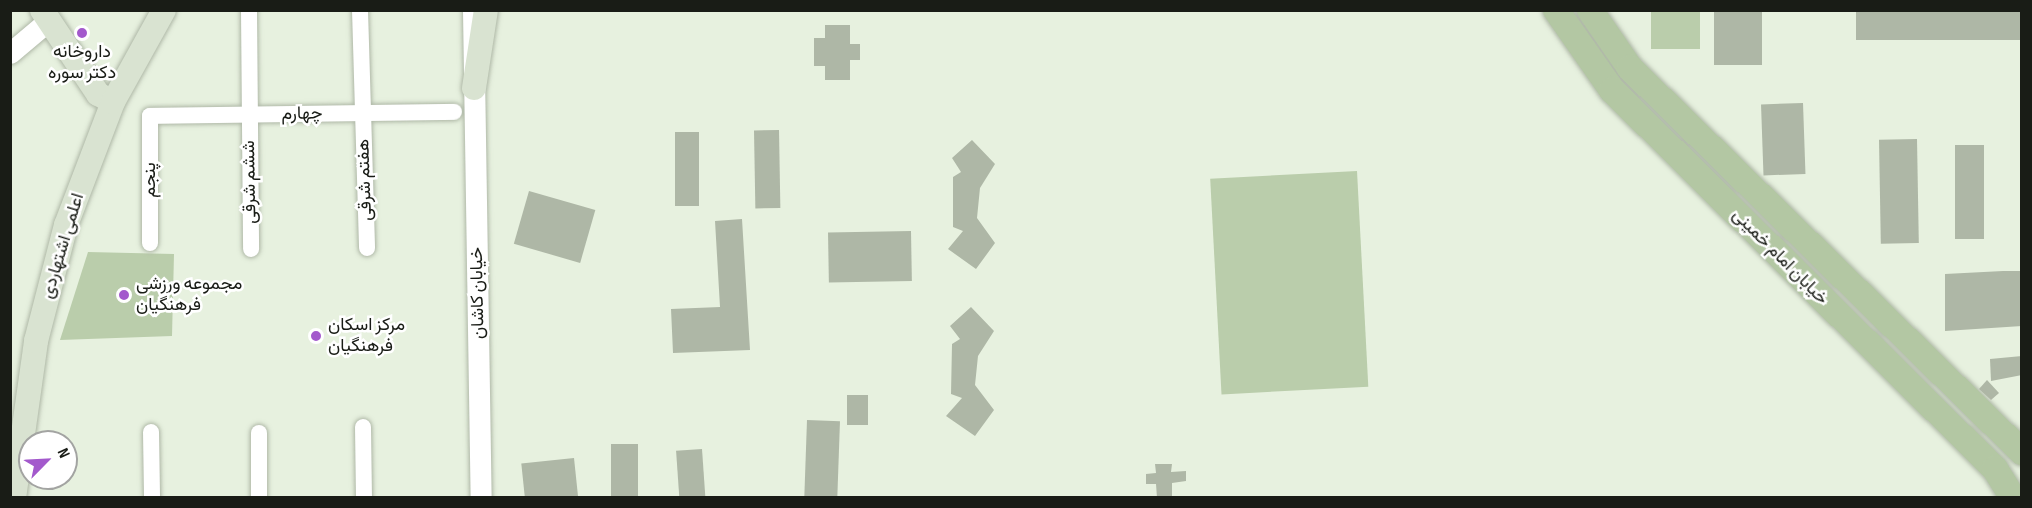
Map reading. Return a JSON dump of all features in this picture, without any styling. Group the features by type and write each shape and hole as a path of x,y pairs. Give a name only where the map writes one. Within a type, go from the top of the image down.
{"main road":[{"name":"اعلمی اشتهاردی","path":"14,498 13,460 36,340 66,225 113,102 164,10"},
{"name":"خیابان کاشان","path":"474,88 486,10"},
{"name":"خیابان امام خمینی","path":"1556,10 1612,90 1995,469 2013,498"},
{"name":"خیابان امام خمینی","path":"1590,10 1630,68 2022,452"},
{"path":"45,16 98,94 113,102"},
{"path":"1836,312 1844,291 1858,291"}],"street":[{"name":"ششم شرقی","path":"249,10 251,249"},
{"name":"هفتم شرقی","path":"360,10 367,248"},
{"name":"خیابان کاشان","path":"472,10 481,498"},
{"path":"10,53 45,16"},
{"name":"چهارم","path":"150,116 454,112"},
{"name":"پنجم","path":"150,116 150,243"},
{"path":"363,427 364,498"},
{"path":"151,432 152,498"},
{"path":"259,433 259,498"}],"green space":[{"path":"1651,11 1700,11 1700,49 1651,49"},
{"path":"1357,171 1368,387 1222,394 1210,179"},
{"name":"مجموعه ورزشی فرهنگیان","path":"88,252 174,254 172,336 60,340"}],"building":[{"path":"1714,10 1762,10 1762,65 1714,65"},
{"path":"1856,10 2022,10 2022,40 1856,40"},
{"path":"825,25 850,25 850,44 860,44 860,60 850,60 850,80 825,80 825,66 814,66 814,38 825,38"},
{"path":"1803,103 1805,174 1764,175 1761,104"},
{"path":"754,130 779,130 780,208 755,208"},
{"path":"675,132 699,132 699,206 675,206"},
{"path":"1917,139 1919,243 1881,244 1879,140"},
{"path":"972,140 995,164 980,188 977,218 995,243 976,269 948,249 963,231 953,227 953,177 961,172 952,158"},
{"path":"1955,145 1984,145 1984,239 1955,239"},
{"path":"529,191 595,210 580,263 514,244"},
{"path":"742,219 750,350 673,353 671,309 720,307 715,221"},
{"path":"911,231 912,281 829,282 828,232"},
{"path":"2022,271 2022,326 1945,331 1945,274"},
{"path":"971,307 994,331 978,356 975,385 994,410 975,436 946,416 962,398 951,394 952,344 960,339 950,326"},
{"path":"2022,356 2022,375 1991,381 1990,359"},
{"path":"1987,380 1999,393 1991,400 1979,389"},
{"path":"847,395 868,395 868,425 847,425"},
{"path":"807,420 840,421 837,498 804,498"},
{"path":"611,444 638,444 638,498 611,498"},
{"path":"702,449 705,498 679,498 676,451"},
{"path":"574,458 578,498 525,498 521,464"},
{"path":"1155,464 1172,464 1171,472 1186,471 1186,481 1172,483 1172,498 1157,498 1156,484 1146,484 1146,474 1156,473"}],"place":[{"name":"داروخانه دکتر سوره","path":"82,33"},
{"name":"مجموعه ورزشی فرهنگیان","path":"124,295"},
{"name":"مرکز اسکان فرهنگیان","path":"316,336"}]}
